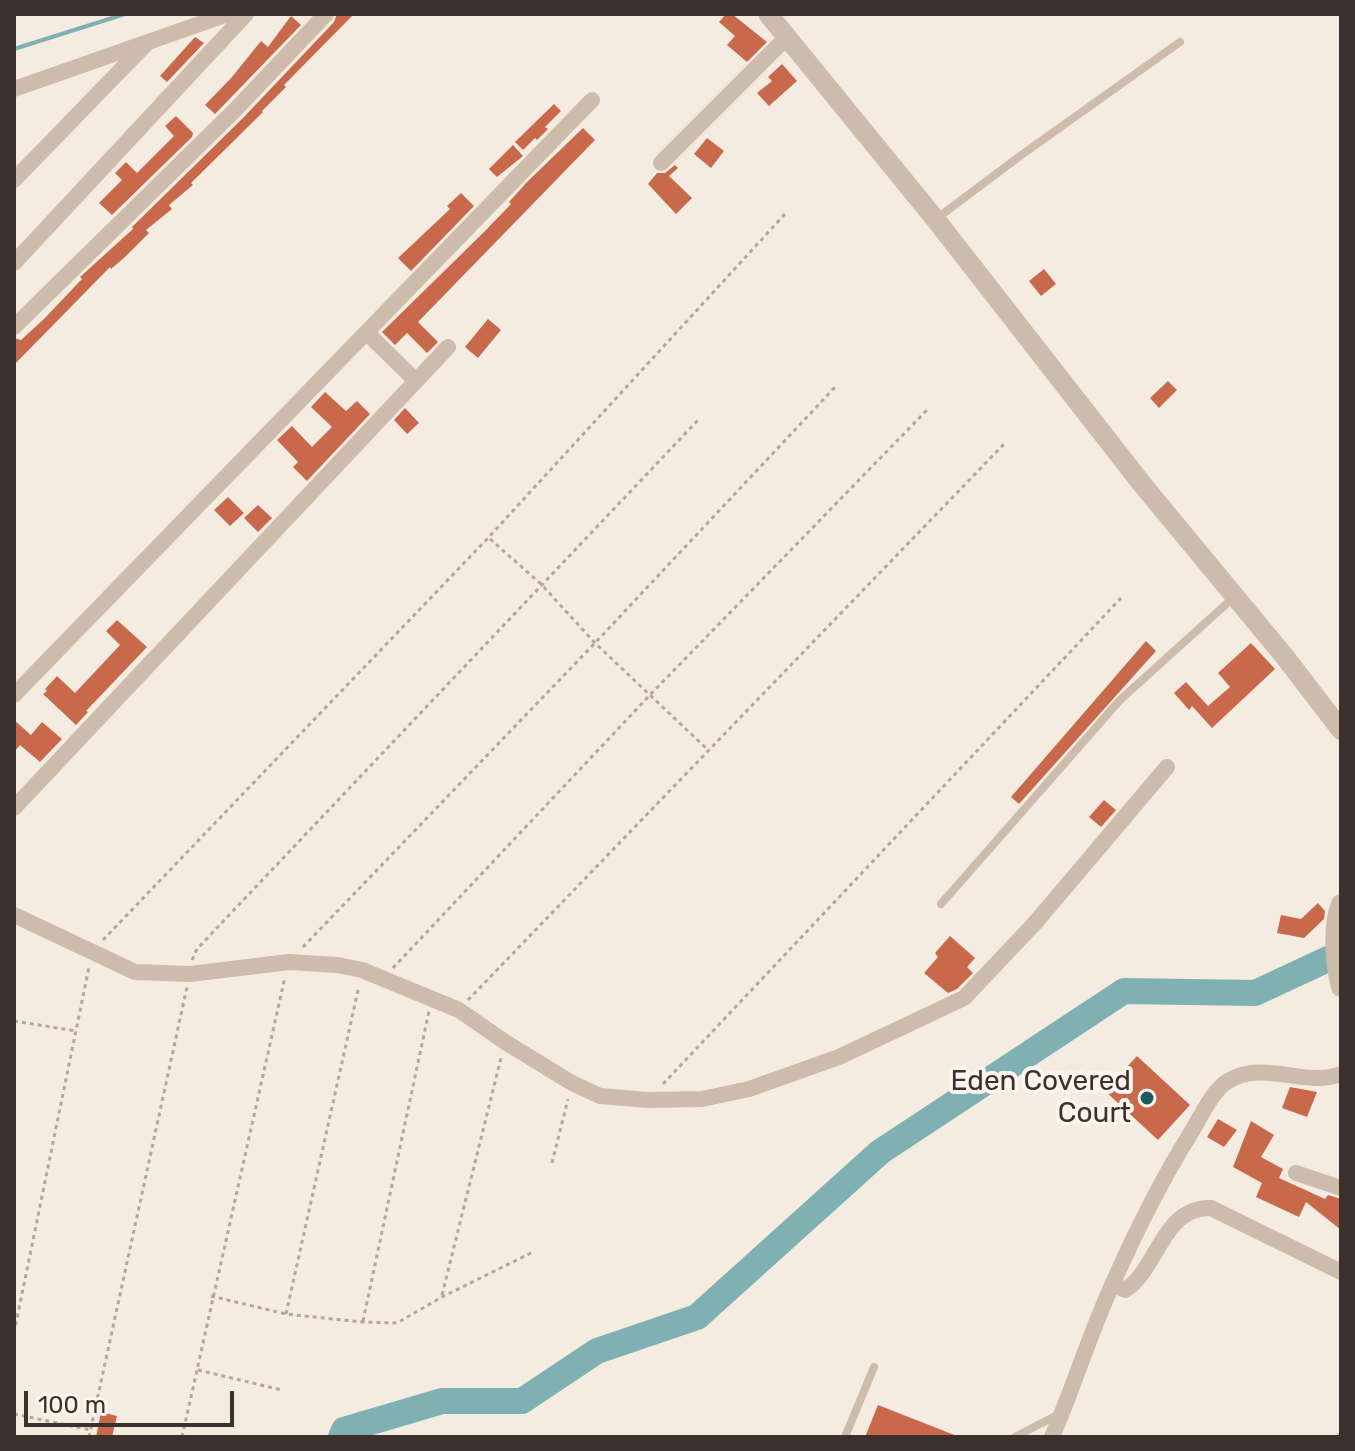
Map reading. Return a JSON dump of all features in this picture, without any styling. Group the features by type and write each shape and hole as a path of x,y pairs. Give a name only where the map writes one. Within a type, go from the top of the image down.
{"street":[{"path":"14,89 228,14"},
{"path":"14,263 246,14"},
{"path":"14,327 235,110 326,14"},
{"path":"768,14 936,220 1142,484 1341,730"},
{"path":"661,163 787,37"},
{"path":"14,180 149,42"},
{"path":"14,695 592,100"},
{"path":"367,333 415,380"},
{"path":"14,808 448,347"},
{"path":"14,915 135,972 190,974 289,962 362,970 459,1010 572,1083 600,1096 648,1100 702,1099 749,1089 839,1057 964,998 1035,923 1167,767"},
{"path":"1340,976 1337,923 1341,904"},
{"path":"1052,1437 1112,1284 1172,1164 1210,1101 1226,1082 1247,1073 1266,1071 1313,1080 1341,1074"},
{"path":"1296,1173 1341,1188"},
{"path":"1112,1284 1125,1290 1136,1283 1178,1219 1202,1208 1211,1208 1341,1272"}],"lane":[{"path":"936,220 1180,42"},
{"path":"941,904 1120,700 1235,596"},
{"path":"845,1437 874,1367"},
{"path":"1015,1437 1062,1413"}],"path":[{"path":"14,1333 92,952 488,538 785,214"},
{"path":"182,1437 211,1296 289,962 837,385"},
{"path":"384,978 649,696 927,410"},
{"path":"89,1437 191,962 197,949 700,418"},
{"path":"459,1010 1004,444"},
{"path":"488,538 541,584 595,643 708,750"},
{"path":"648,1100 1121,598"},
{"path":"286,1314 362,970"},
{"path":"362,1322 431,1000"},
{"path":"14,1021 76,1031"},
{"path":"442,1297 505,1042"},
{"path":"552,1163 572,1083"},
{"path":"211,1296 286,1314 397,1323 531,1253"},
{"path":"198,1370 282,1390"},
{"path":"14,1414 91,1430"},
{"path":"1338,1437 1341,1431"}],"building":[{"path":"337,14 354,14 284,85 286,87 263,112 191,183 193,185 169,205 172,209 146,230 149,233 110,267 14,365 14,338 21,340 44,319 82,279 80,277 133,229 243,118 334,22"},
{"path":"726,14 732,14 767,42 747,62 727,45 735,36 719,22"},
{"path":"291,16 301,25 215,114 205,105 261,41 268,47"},
{"path":"195,37 204,43 167,82 160,76"},
{"path":"782,64 797,81 769,106 757,93 772,81 768,77"},
{"path":"554,104 561,111 545,127 548,129 523,150 515,142"},
{"path":"176,116 193,133 192,137 112,215 99,203 122,180 115,173 126,162 137,173 174,136 165,126"},
{"path":"583,128 595,140 418,322 438,342 427,353 407,333 395,345 382,332 484,232 527,182"},
{"path":"707,138 724,151 711,168 694,154"},
{"path":"513,145 523,156 497,177 489,169"},
{"path":"675,165 678,168 669,176 692,198 676,214 648,184 657,173 665,173"},
{"path":"461,193 474,206 411,271 398,258 450,209 447,206"},
{"path":"1044,269 1056,284 1041,296 1029,281"},
{"path":"488,319 501,330 478,358 465,347"},
{"path":"1168,381 1177,390 1159,408 1150,398"},
{"path":"325,392 346,411 357,401 370,414 307,481 293,467 298,462 277,440 292,426 312,447 332,427 311,407"},
{"path":"405,408 419,423 407,434 394,420"},
{"path":"228,497 244,513 230,526 214,510"},
{"path":"258,505 272,518 258,532 244,518"},
{"path":"117,620 147,647 76,725 43,694 57,676 75,693 120,645 106,631"},
{"path":"1146,641 1156,651 1019,804 1011,797"},
{"path":"1251,643 1275,669 1212,728 1192,706 1189,710 1174,693 1186,682 1208,706 1230,687 1218,673"},
{"path":"14,720 31,735 42,722 62,739 40,762 20,745 14,752"},
{"path":"1104,800 1116,810 1101,827 1089,817"},
{"path":"1318,903 1325,911 1324,919 1304,938 1277,933 1281,915 1301,919"},
{"path":"950,936 975,958 967,967 973,973 957,989 948,993 924,973 938,957 935,953"},
{"name":"Eden Covered Court","path":"1137,1056 1190,1105 1158,1140 1105,1091"},
{"path":"1290,1087 1317,1092 1307,1117 1282,1108"},
{"path":"1218,1119 1237,1130 1224,1147 1207,1137"},
{"path":"1251,1121 1274,1135 1261,1157 1283,1169 1279,1178 1325,1199 1328,1195 1341,1199 1341,1230 1306,1202 1299,1217 1256,1197 1262,1183 1233,1167"},
{"path":"878,1405 957,1436 957,1437 865,1437"},
{"path":"101,1412 117,1416 112,1437 96,1437"}],"waterway":[{"path":"14,49 125,14"},
{"path":"341,1437 344,1430 442,1401 522,1401 597,1351 697,1317 880,1152 1124,991 1255,993 1328,959"}],"place":[{"name":"Eden Covered Court","path":"1147,1098"}]}
